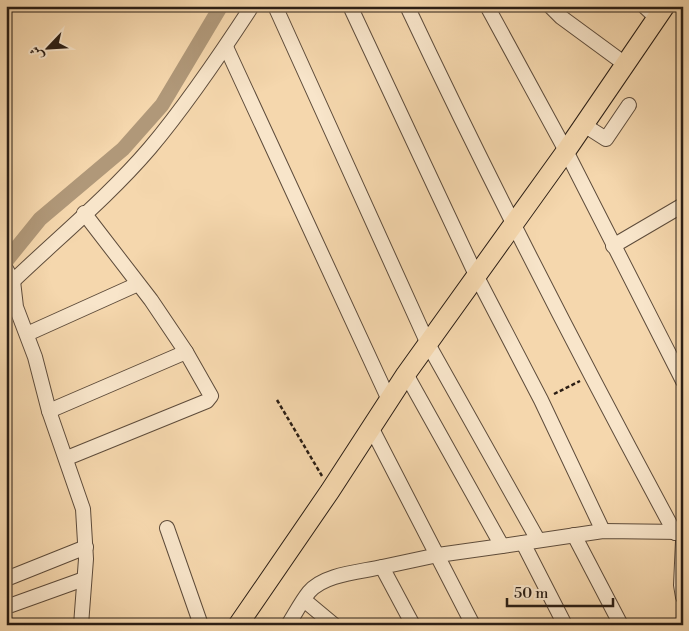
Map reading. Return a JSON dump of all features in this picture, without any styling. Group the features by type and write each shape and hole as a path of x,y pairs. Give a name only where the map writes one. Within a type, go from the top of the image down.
{"main road":[{"path":"240,624 330,491 388,400 584,125 625,64 655,10"}],"street":[{"path":"81,625 86,547 83,509 67,458 49,411 41,375 16,307 10,282 119,181 150,148 226,47 252,6"},
{"path":"275,6 428,344 538,540"},
{"path":"350,6 476,276 541,400 603,531"},
{"path":"407,6 479,157 590,376 680,535 683,597"},
{"path":"550,6 561,17 625,64"},
{"path":"492,8 683,381"},
{"path":"226,47 388,400"},
{"path":"584,125 606,139 629,105"},
{"path":"613,246 683,204"},
{"path":"67,458 210,399 210,392 186,352 138,284 84,213"},
{"path":"27,334 138,284"},
{"path":"49,411 186,352"},
{"path":"406,374 502,546"},
{"path":"371,427 473,625"},
{"path":"167,528 201,625"},
{"path":"288,625 304,600 317,585 327,580 382,567 438,555 603,531 680,535"},
{"path":"574,535 621,625"},
{"path":"522,543 565,625"},
{"path":"6,579 86,547"},
{"path":"382,567 413,625"},
{"path":"6,608 84,579"},
{"path":"304,600 334,625"}],"path":[{"path":"541,400 590,376"},
{"path":"277,400 330,491"}],"waterway":[{"path":"6,261 40,219 123,149 162,105 221,6"}]}
